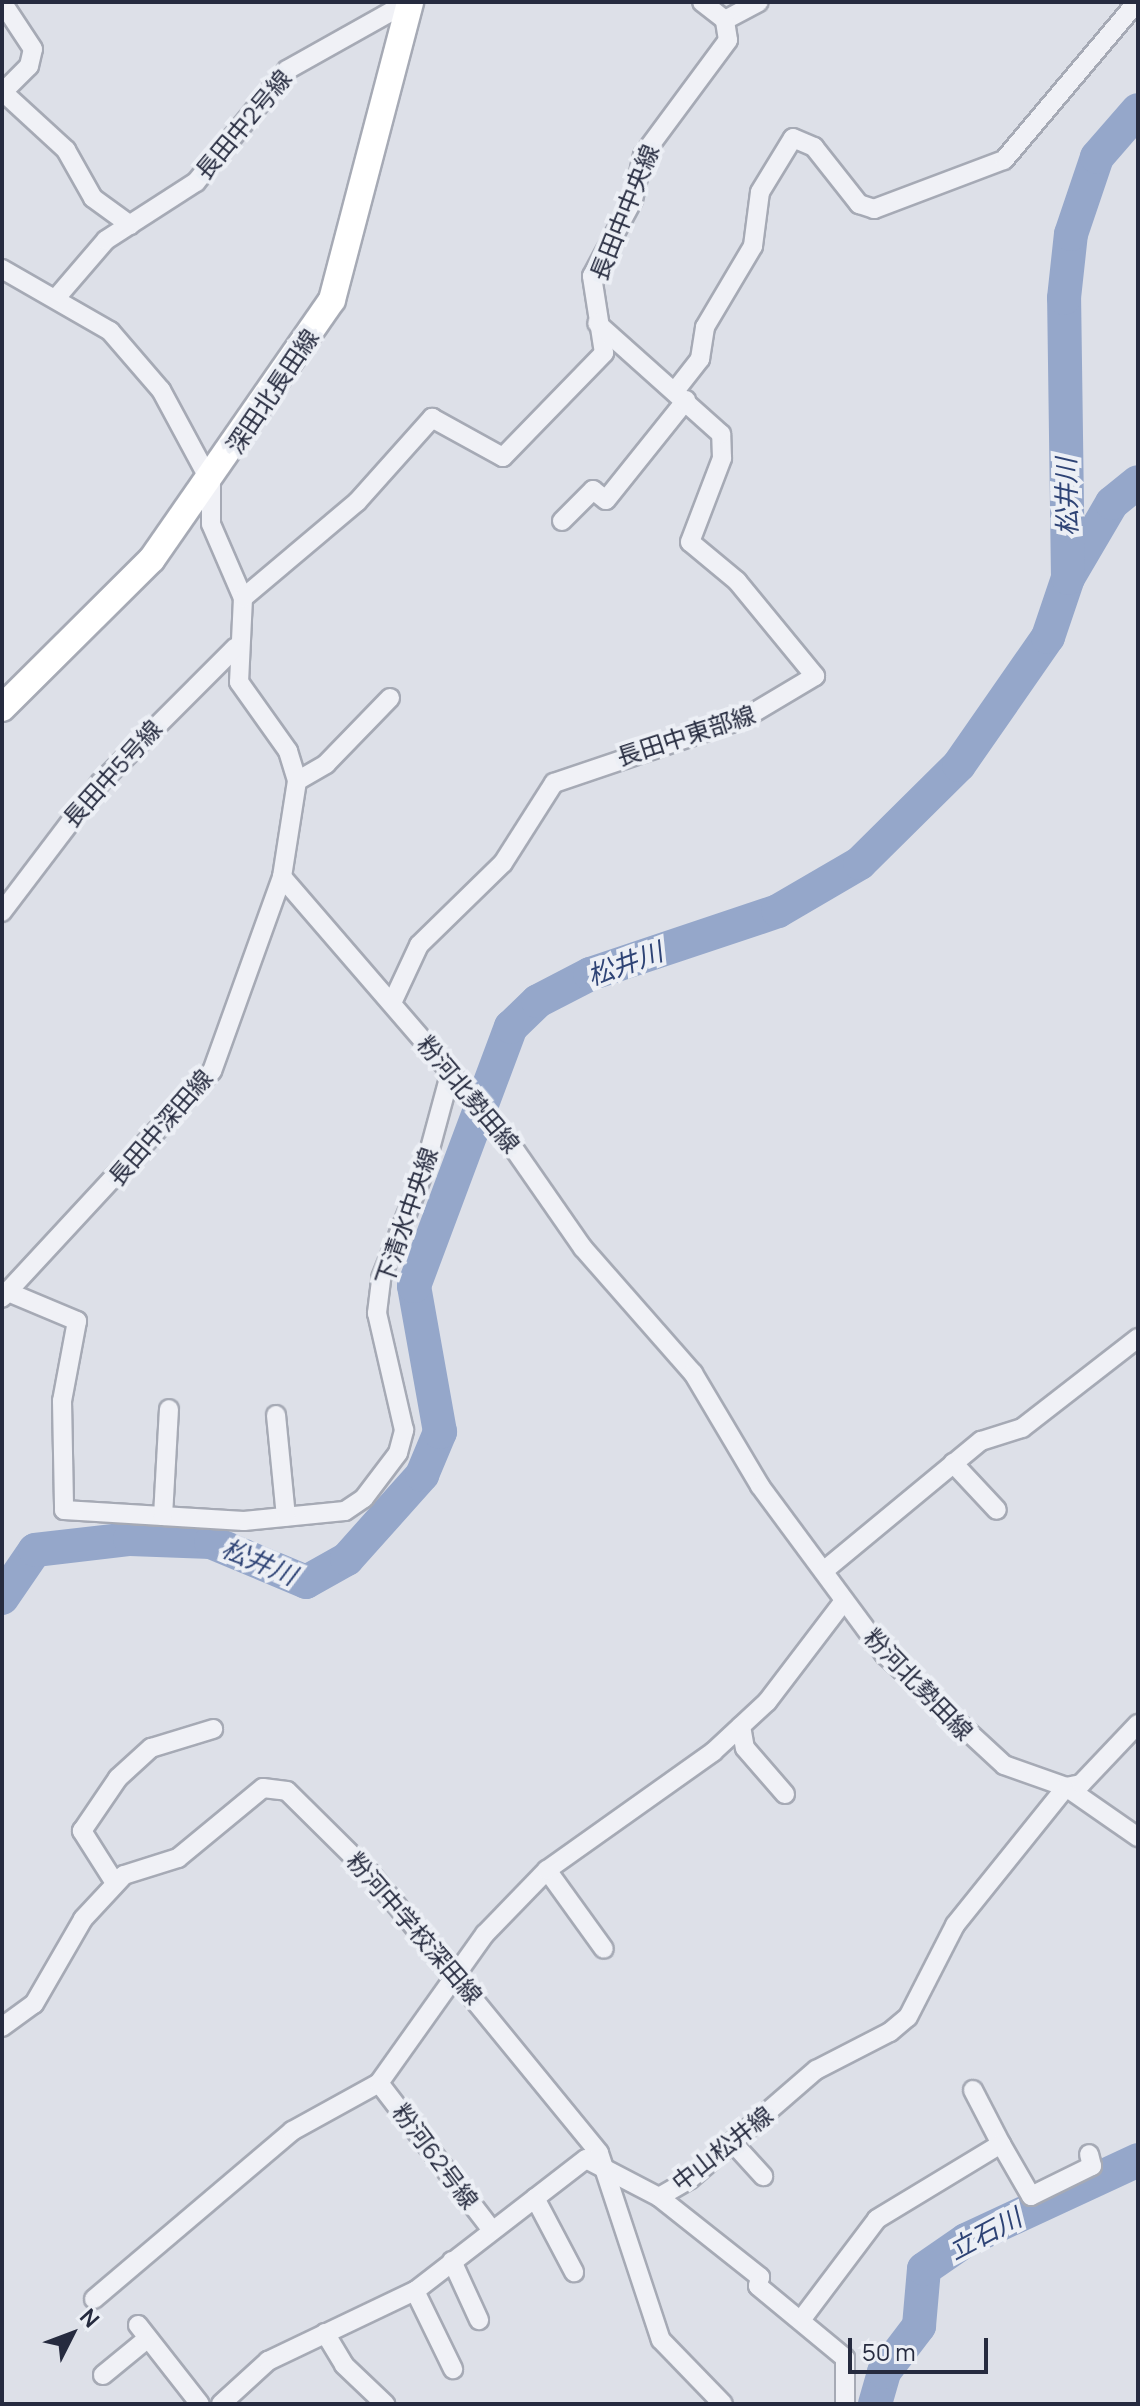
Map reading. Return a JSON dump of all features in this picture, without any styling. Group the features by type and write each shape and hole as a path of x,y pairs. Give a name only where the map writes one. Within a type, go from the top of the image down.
{"street":[{"path":"2,2 33,49 29,66 2,92 66,150 93,198 130,225"},
{"name":"長田中2号線","path":"57,297 106,240 196,182 299,60 409,2"},
{"name":"深田北長田線","path":"2,708 104,611 211,483 332,300 409,2"},
{"path":"702,2 725,20 759,2"},
{"path":"562,521 593,490 606,500 680,395 700,359 705,327 753,246 760,192 793,138 814,147 859,204 874,209 1004,160 1137,2"},
{"name":"長田中中央線","path":"243,598 357,502 432,418 503,457 604,353 592,276 633,200 643,155 722,51 725,20"},
{"path":"2,269 57,297 141,358 211,483 211,524 243,598 236,647 239,682 288,751 297,781 282,877"},
{"name":"長田中東部線","path":"392,1003 419,945 503,863 554,783 743,719 815,676 737,581 690,542 725,446 680,395 597,323"},
{"name":"長田中5号線","path":"2,912 100,783 236,647"},
{"path":"297,781 326,764 390,698"},
{"name":"粉河北勢田線","path":"282,877 503,1133 583,1248 693,1373 760,1486 826,1569 844,1601 885,1655 979,1746 1004,1765 1066,1787 1138,1837"},
{"name":"長田中深田線","path":"5,1295 212,1071 282,877"},
{"name":"下清水中央線","path":"5,1295 77,1321 62,1401 64,1510 163,1516 286,1517 345,1511 364,1498 398,1453 404,1430 377,1313 381,1278 424,1171 455,1077"},
{"path":"826,1569 981,1441 1022,1428 1136,1345"},
{"path":"163,1516 169,1409"},
{"path":"276,1415 286,1517"},
{"path":"953,1463 997,1510"},
{"path":"94,2299 292,2131 379,2083 456,1973 547,1870 741,1726 787,1680 844,1601"},
{"name":"中山松井線","path":"226,2402 268,2361 415,2291 586,2159 659,2197 733,2143 816,2070 908,2017 955,1925 1066,1787 1081,1784 1138,1724"},
{"path":"741,1726 745,1748 785,1794"},
{"path":"115,1883 82,1831 118,1778 151,1748 213,1729"},
{"name":"粉河中学校深田線","path":"2,2027 34,2004 83,1919 115,1883 178,1858 246,1800 275,1788 304,1805 456,1973 568,2111 606,2171 618,2226 661,2340 723,2404"},
{"path":"547,1870 604,1949"},
{"name":"粉河62号線","path":"379,2083 492,2230"},
{"path":"973,2090 1031,2196 1092,2166 1089,2154"},
{"path":"733,2143 763,2176"},
{"path":"801,2320 877,2219 1001,2144"},
{"path":"659,2197 760,2277 758,2286 845,2358 845,2404"},
{"path":"535,2198 574,2272"},
{"path":"452,2261 479,2320"},
{"path":"415,2291 453,2369"},
{"path":"103,2375 143,2331 200,2404"},
{"path":"325,2333 344,2365 385,2404"}],"waterway":[{"name":"松井川","path":"2,1598 35,1550 130,1539 211,1542 306,1582 347,1559 422,1475 440,1432 414,1286 511,1027 538,1001 590,974 778,911 860,863 959,765 1048,637 1068,578 1064,298 1071,234 1097,157 1138,110"},
{"path":"1068,578 1112,503 1138,482"},
{"name":"立石川","path":"875,2404 884,2372 919,2326 924,2269 966,2240 1138,2160"}]}
